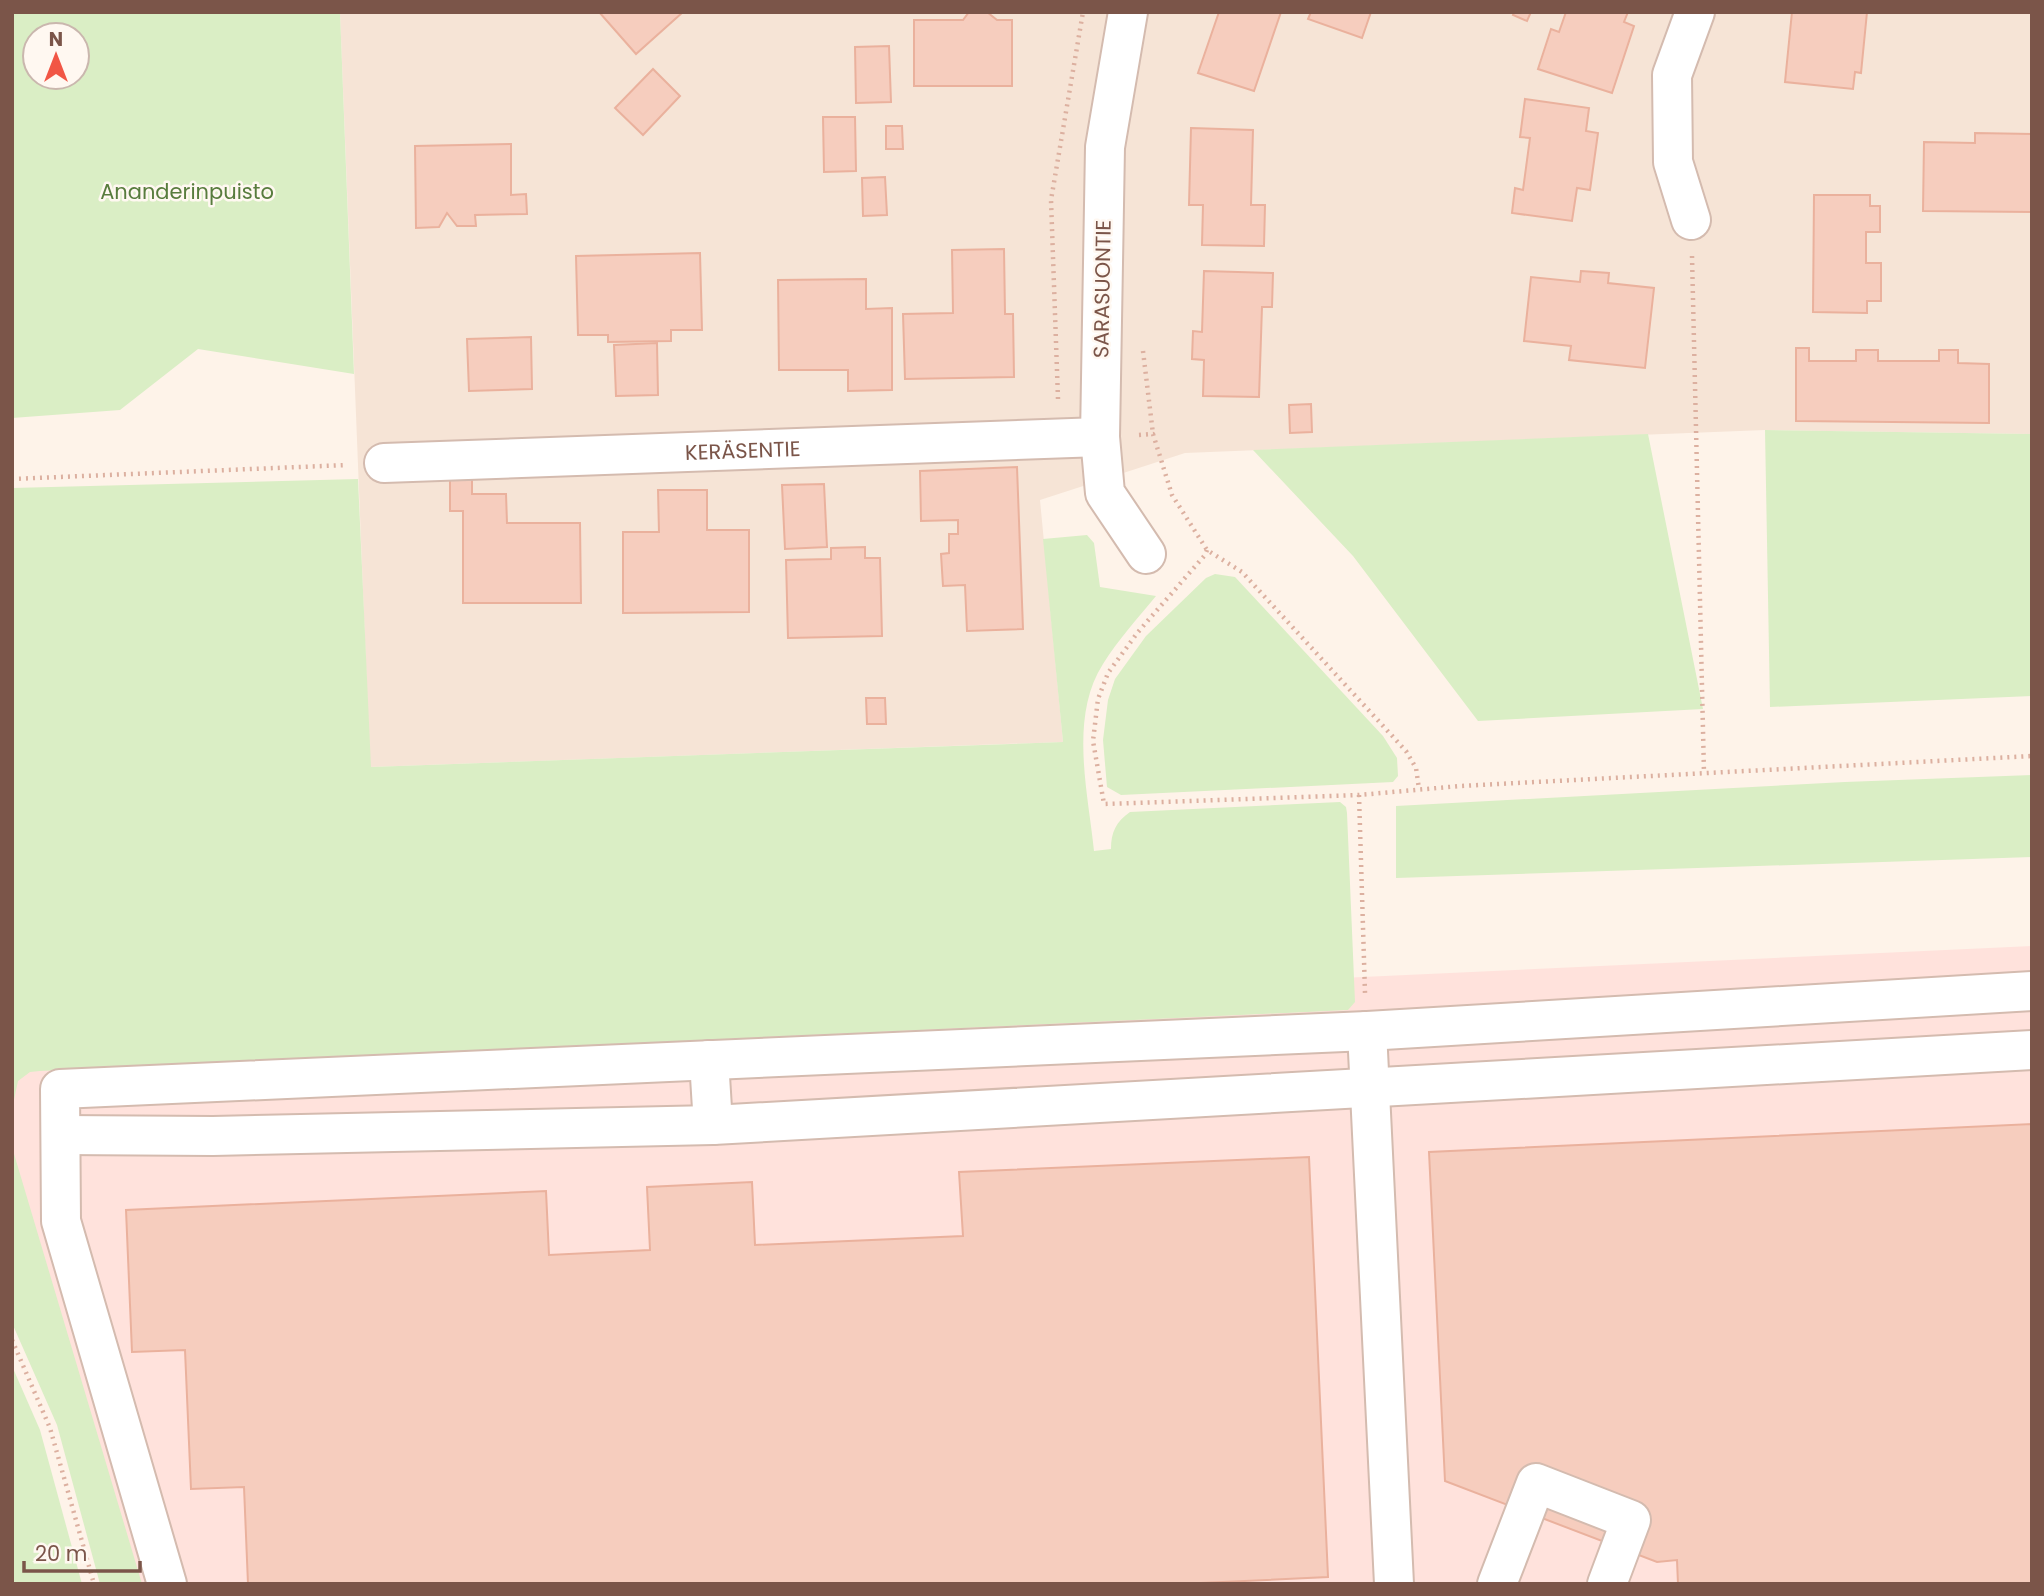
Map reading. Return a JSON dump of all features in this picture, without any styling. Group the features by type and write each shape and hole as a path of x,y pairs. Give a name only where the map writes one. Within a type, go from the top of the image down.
{"street":[{"name":"SARASUONTIE","path":"1129,12 1105,147 1100,438 1105,493 1146,554"},
{"path":"1691,220 1673,162 1672,75 1695,12"},
{"name":"KERÄSENTIE","path":"384,463 1100,438"},
{"path":"167,1584 61,1221 61,1089 1367,1031 2032,991"},
{"path":"1367,1031 1394,1584"},
{"path":"61,1135 227,1136 713,1125 2032,1050"},
{"path":"709,1060 713,1125"},
{"path":"1497,1584 1536,1483 1631,1520 1607,1584"}],"path":[{"path":"1059,439 1051,200 1083,12"},
{"path":"1691,220 1704,773"},
{"path":"1100,438 1153,434 1171,495 1207,551 1242,572 1406,751 1416,768 1419,789"},
{"path":"12,479 384,463"},
{"path":"1207,551 1138,632 1108,673 1098,699 1093,741 1104,804 1359,794 2032,756"},
{"path":"1359,794 1367,1031"},
{"path":"12,1340 50,1428 94,1584"}],"shaded area":[{"path":"340,12 2032,12 2032,434 1765,430 1185,453 1040,500 1063,742 370,767"},
{"path":"2032,946 2032,1584 134,1584 12,1181 12,1074 22,1039"}],"green space":[{"name":"Ananderinpuisto","path":"12,12 340,12 354,374 198,349 120,410 12,418"},
{"path":"1765,430 2032,434 2032,696 1770,707"},
{"path":"1648,434 1703,709 1478,721 1353,556 1253,450"},
{"path":"358,479 371,767 1063,742 1043,539 1087,535 1094,543 1100,587 1156,596 1103,664 1086,707 1085,780 1094,851 1111,849 1115,828 1130,812 1340,802 1346,807 1347,813 1355,1002 1348,1010 40,1071 30,1072 18,1081 12,1109 12,488"},
{"path":"1215,574 1235,577 1383,736 1397,758 1398,776 1393,782 1121,795 1107,787 1103,740 1108,700 1115,679 1146,636 1206,578"},
{"path":"2032,775 2032,857 1396,878 1396,806 1845,782"},
{"path":"12,1147 142,1584 100,1584 57,1425 12,1323"},
{"path":"12,1366 40,1430 82,1584 12,1584"}],"building":[{"path":"599,12 683,12 636,54"},
{"path":"969,12 987,12 997,20 1012,20 1012,86 914,86 914,20 963,20"},
{"path":"1219,12 1281,12 1254,91 1198,73"},
{"path":"1311,12 1371,12 1362,38 1308,19"},
{"path":"1514,12 1531,12 1527,21 1513,15"},
{"path":"1566,12 1628,12 1624,22 1634,26 1612,93 1538,69 1551,29 1559,32"},
{"path":"1792,12 1867,12 1861,73 1855,72 1853,89 1785,82"},
{"path":"889,46 891,102 856,103 855,47"},
{"path":"653,69 680,96 643,135 615,108"},
{"path":"1525,99 1589,108 1586,131 1598,133 1590,190 1577,188 1572,221 1512,213 1515,188 1523,190 1530,138 1520,137"},
{"path":"823,117 855,117 856,171 824,172"},
{"path":"886,126 902,126 903,149 886,149"},
{"path":"1191,128 1253,130 1251,205 1265,205 1264,246 1202,245 1203,205 1189,205"},
{"path":"1975,133 2032,134 2032,212 1923,211 1924,142 1975,143"},
{"path":"511,144 511,195 526,194 527,214 475,215 476,226 457,226 447,213 439,227 416,228 415,146"},
{"path":"885,177 887,215 863,216 862,178"},
{"path":"1814,195 1870,195 1870,206 1880,206 1880,232 1866,232 1866,263 1881,263 1881,301 1867,301 1867,313 1813,312"},
{"path":"1004,249 1005,314 1013,314 1014,377 905,379 903,314 953,313 952,250"},
{"path":"700,253 702,330 671,330 671,341 608,342 608,335 578,335 576,256"},
{"path":"1204,271 1273,273 1272,307 1262,307 1259,397 1203,396 1204,360 1192,359 1193,331 1202,332"},
{"path":"1581,271 1609,273 1608,283 1654,288 1645,368 1569,360 1571,346 1524,341 1531,277 1580,282"},
{"path":"866,279 866,309 892,308 892,390 848,391 848,370 779,370 778,280"},
{"path":"531,337 532,389 469,391 467,339"},
{"path":"657,343 658,395 616,396 614,345"},
{"path":"1796,348 1809,348 1809,361 1856,361 1856,350 1878,350 1878,361 1939,361 1939,350 1958,350 1958,363 1989,364 1989,423 1796,421"},
{"path":"1311,404 1312,432 1290,433 1289,405"},
{"path":"1017,467 1023,629 967,631 965,585 943,586 941,554 949,553 949,534 958,534 958,520 921,521 920,471"},
{"path":"450,476 472,476 472,494 506,494 507,523 580,523 581,603 463,603 463,511 450,511"},
{"path":"824,484 827,547 785,549 782,485"},
{"path":"658,490 707,490 707,530 749,530 749,612 623,613 623,532 659,532"},
{"path":"865,547 865,558 880,558 882,636 788,638 786,560 831,559 831,548"},
{"path":"866,698 885,698 886,724 867,724"},
{"path":"2032,1124 2032,1584 1678,1584 1677,1560 1657,1562 1445,1481 1429,1152"},
{"path":"1309,1157 1328,1577 1179,1584 248,1584 244,1487 191,1489 185,1350 132,1352 126,1210 546,1191 549,1255 650,1250 647,1187 752,1182 755,1245 963,1236 959,1172"}]}
